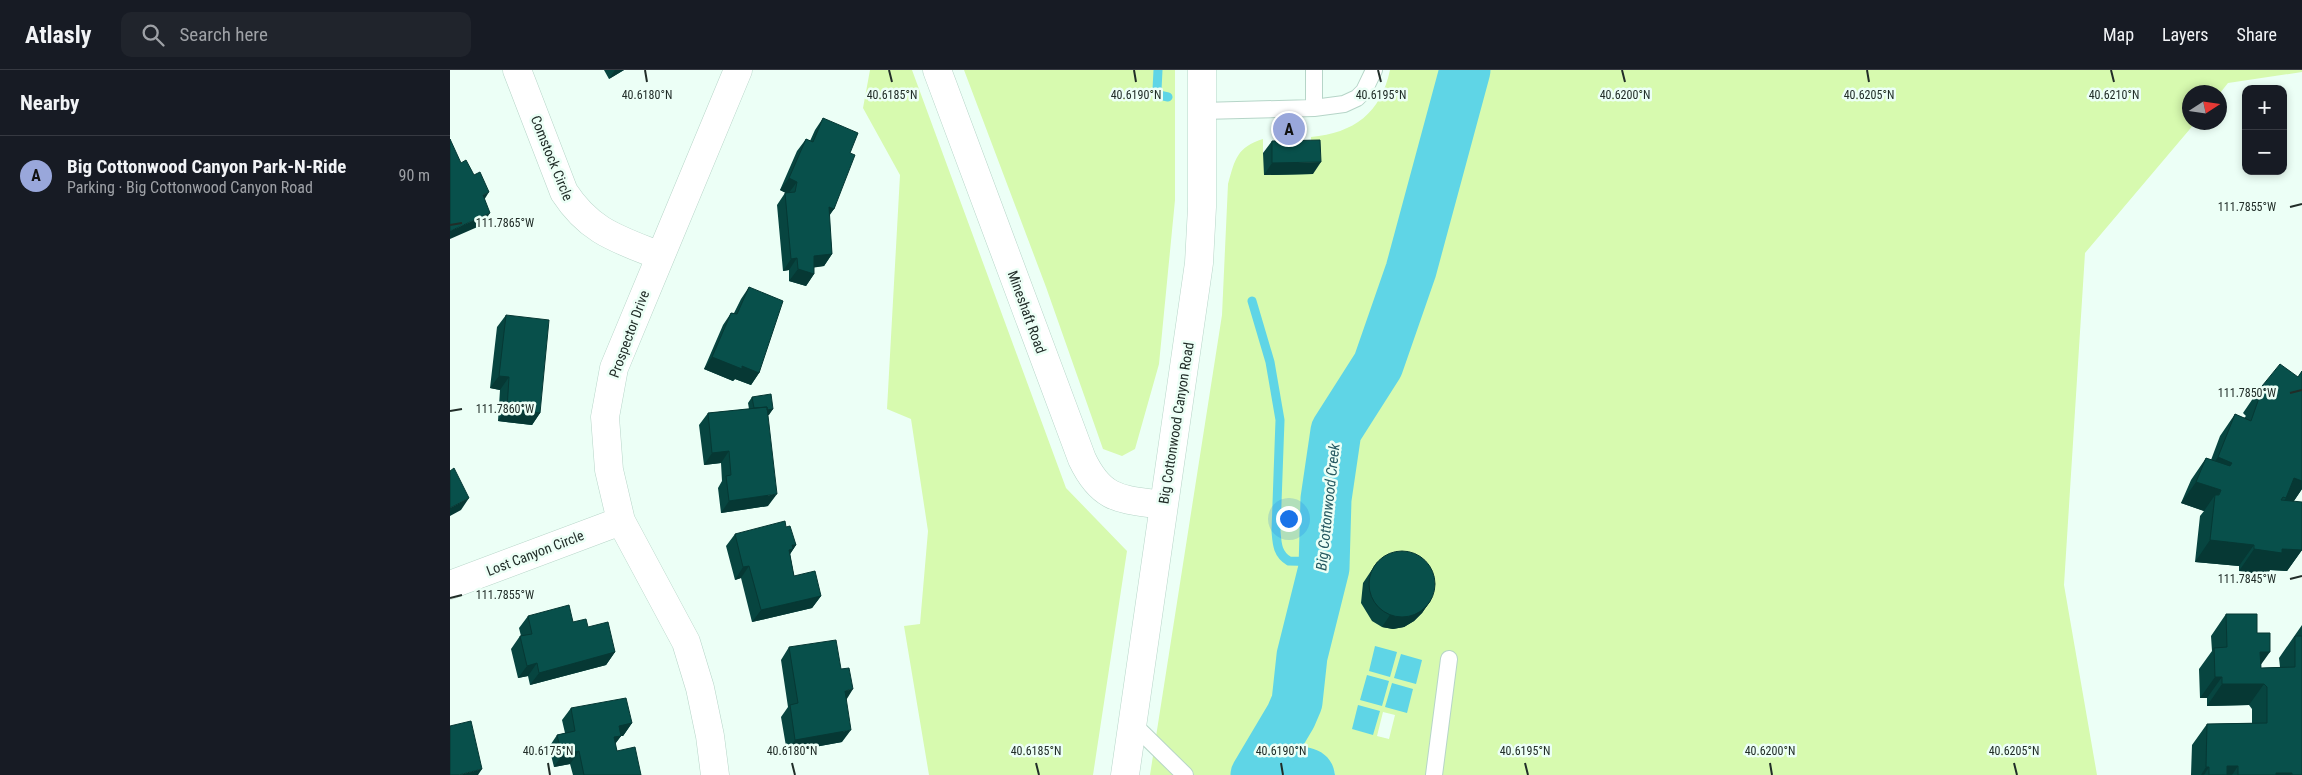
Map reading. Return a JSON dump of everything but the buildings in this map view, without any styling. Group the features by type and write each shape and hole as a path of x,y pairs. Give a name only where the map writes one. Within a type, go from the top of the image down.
{"street":[{"name":"Comstock Circle","path":"517,70 564,192 576,210 594,227 614,238 660,256"},
{"name":"Prospector Drive","path":"715,775 710,736 700,688 686,642 621,521 609,470 605,417 614,368 738,70"},
{"name":"Mineshaft Road","path":"937,70 1082,459 1091,478 1103,491 1122,498 1163,505"},
{"name":"Big Cottonwood Canyon Road","path":"1125,775 1163,505 1184,378 1200,263 1202,70"},
{"name":"Lost Canyon Circle","path":"450,585 621,521"}],"lane":[{"path":"1314,70 1314,108"},
{"path":"1202,111 1314,108 1344,104 1358,98 1370,83 1374,70"},
{"path":"1434,775 1449,659"},
{"path":"1132,723 1185,775"}],"green space":[{"path":"870,70 912,70 1066,488 1127,551 1093,775 929,775 904,626 920,624 928,531 911,419 887,409 900,175 863,108"},
{"path":"964,70 1175,70 1175,200 1159,364 1135,449 1122,456 1103,449 1046,287"},
{"path":"1390,70 2302,70 2302,72 2228,83 2226,85 2182,85 2182,130 2189,130 2085,253 2064,585 2097,775 1335,775 1334,769 1277,772 1277,775 1150,775 1222,315 1228,184 1235,161 1242,150 1254,142 1263,139 1263,153 1312,174 1311,137 1340,131 1353,125 1372,109 1380,98","holes":["1383,712 1395,715 1389,739 1377,736"]}],"water":[{"path":"1375,646 1397,652 1390,677 1369,671"},
{"path":"1401,654 1422,660 1416,684 1394,678"},
{"path":"1367,675 1389,681 1382,706 1360,700"},
{"path":"1392,683 1413,689 1407,713 1385,707"},
{"path":"1358,705 1380,711 1373,735 1352,729"},
{"path":"1305,747 1325,755 1332,764 1335,775 1277,775 1280,764 1286,756"}],"waterway":[{"path":"1158,70 1157,90 1159,95 1168,97"},
{"name":"Big Cottonwood Creek","path":"1256,775 1291,716 1297,702 1302,656 1324,568 1326,499 1336,431 1378,365 1411,270 1465,70"},
{"path":"1252,301 1270,362 1280,420 1276,531 1278,548 1289,561 1324,562"}],"place":[{"name":"Big Cottonwood Canyon Park-N-Ride","path":"1289,129"}]}
